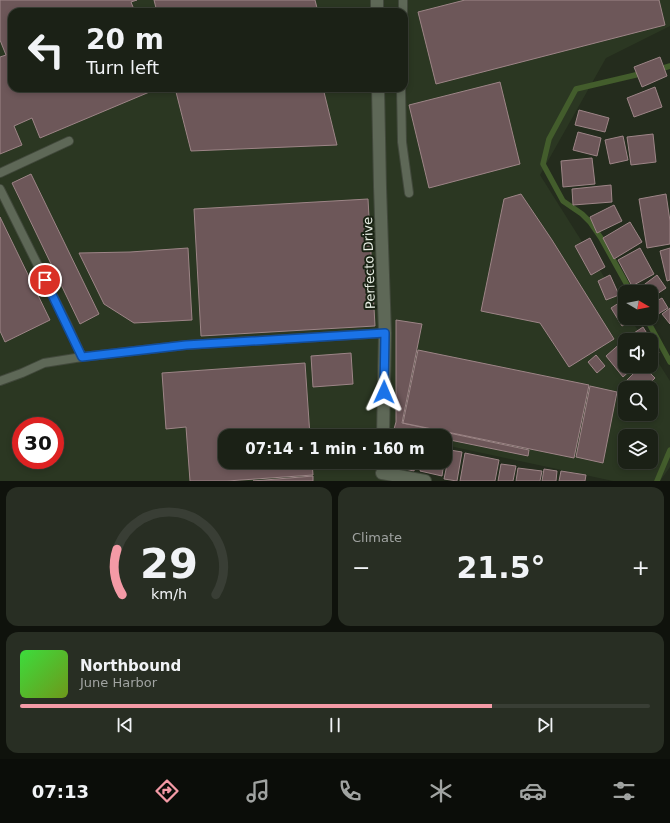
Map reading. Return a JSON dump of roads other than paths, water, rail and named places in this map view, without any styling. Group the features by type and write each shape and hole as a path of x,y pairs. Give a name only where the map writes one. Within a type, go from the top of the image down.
{"street":[{"name":"Perfecto Drive","path":"378,92 385,333 383,429"},
{"path":"382,472 425,481"}],"lane":[{"path":"401,92 402,142 409,193"},
{"path":"0,173 69,141"},
{"path":"0,189 82,357"},
{"path":"0,381 44,363 82,357 186,345 385,333"}],"waterway":[{"path":"657,70 670,66"},
{"path":"627,285 601,238 590,222 582,214 563,201 543,164 549,139 576,89 644,73"},
{"path":"650,325 670,362"},
{"path":"657,481 670,450"}]}
